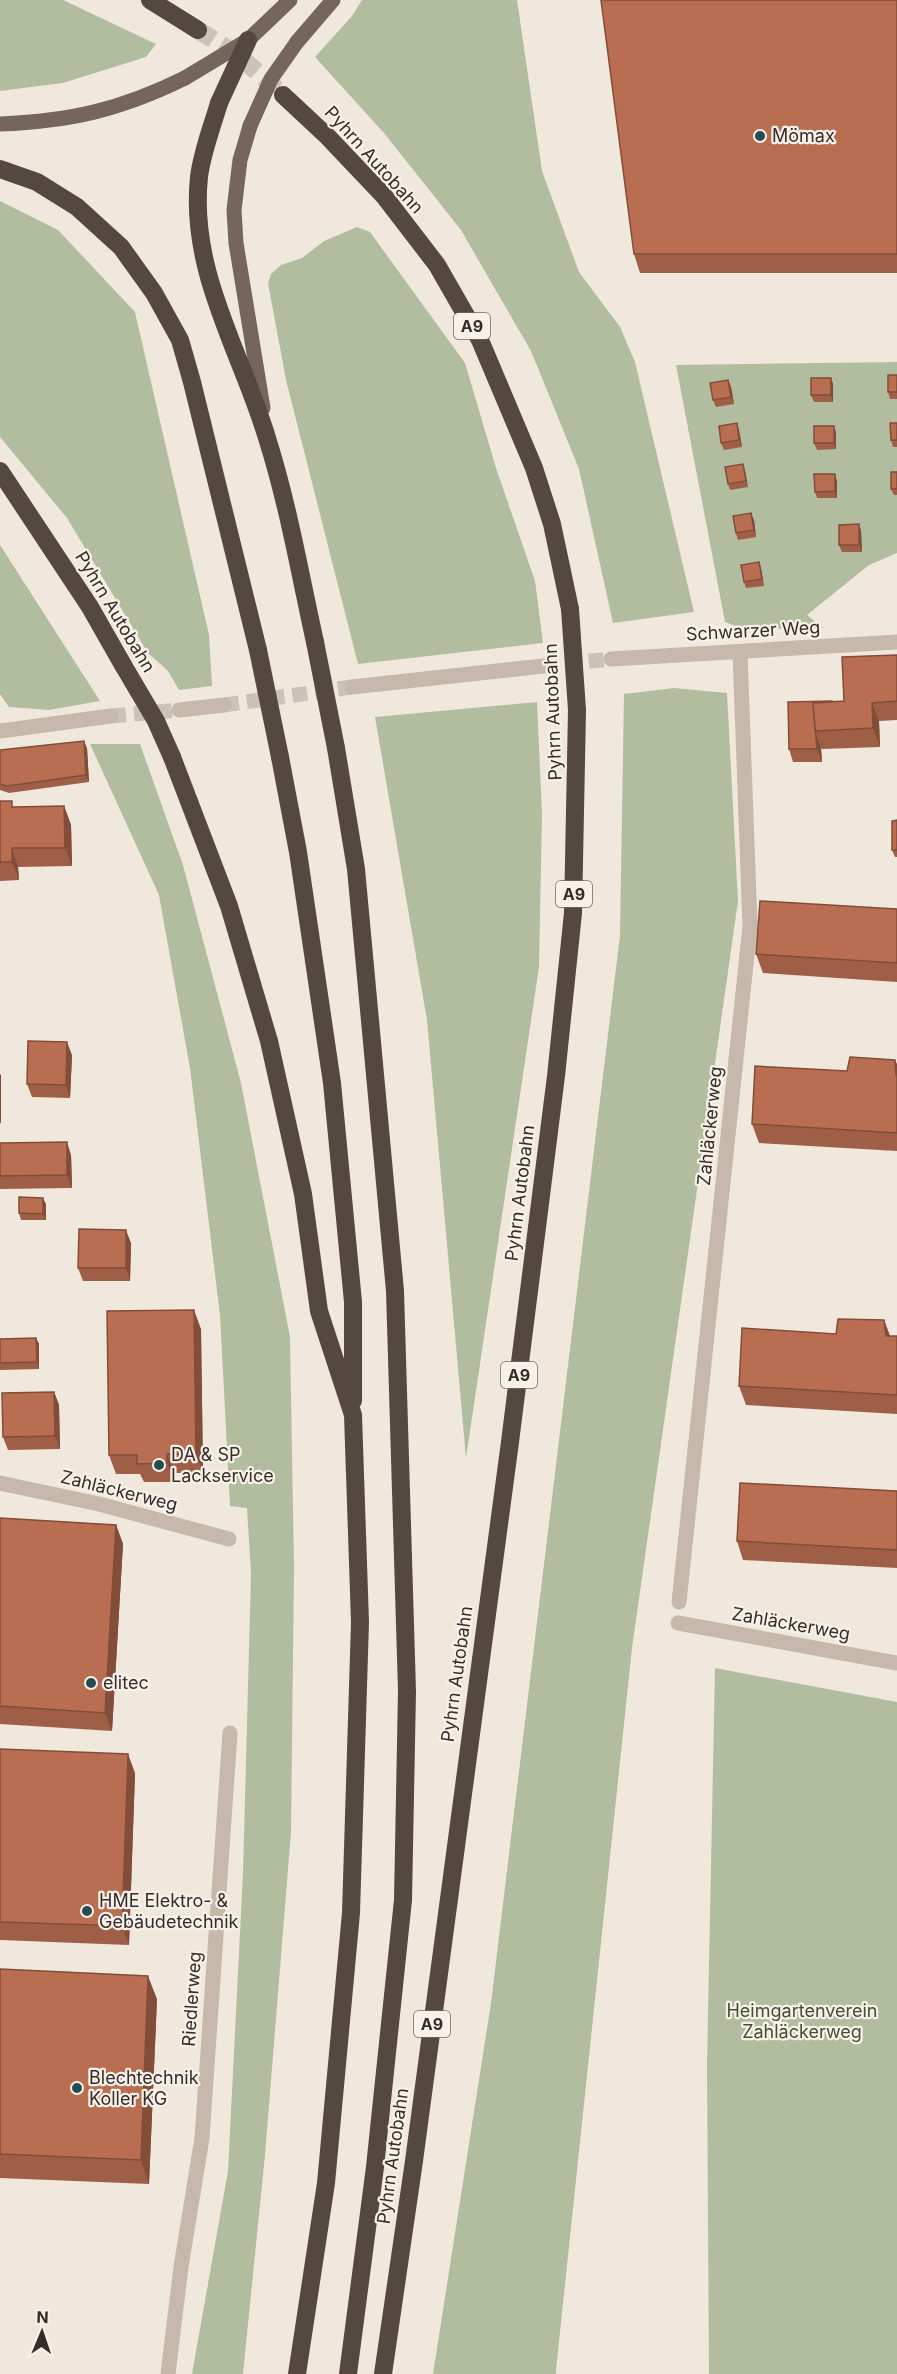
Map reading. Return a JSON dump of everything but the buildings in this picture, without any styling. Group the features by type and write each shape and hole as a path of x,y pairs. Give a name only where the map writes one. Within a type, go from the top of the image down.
{"highway":[{"path":"150,0 198,30"},
{"path":"248,40 219,103 203,157 199,178 198,231 208,279 267,438 315,642 336,748 356,869 394,1291 407,1690 403,1900 375,2167 348,2374"},
{"name":"Pyhrn Autobahn","path":"283,95 328,136 384,196 437,266 480,340 534,468 552,524 570,609 577,710 573,913 556,1077 510,1442 414,2161 383,2374"},
{"path":"0,169 37,182 77,207 121,247 154,293 180,340 192,382 258,651 298,852 332,1083 354,1302 353,1415"},
{"name":"Pyhrn Autobahn","path":"0,471 90,607 156,721 229,906 269,1041 303,1194 318,1311 353,1415 360,1622 351,1913 326,2183 297,2374"}],"main road":[{"path":"0,124 58,120 111,109 155,92 184,78 248,40 290,0"},
{"path":"267,438 236,243 234,210 240,160 250,126 271,79 297,42 333,0"}],"street":[{"name":"Schwarzer Weg","path":"611,659 897,642"},
{"name":"Zahläckerweg","path":"679,1602 750,926 740,652"},
{"path":"352,687 543,666"},
{"path":"179,710 225,705"},
{"path":"0,731 111,716"},
{"name":"Zahläckerweg","path":"0,1482 99,1504 229,1539"},
{"name":"Zahläckerweg","path":"678,1623 897,1663"},
{"name":"Riedlerweg","path":"168,2374 181,2267 202,2138 230,1733"}],"green space":[{"path":"0,0 63,0 156,44 146,57 63,83 0,91"},
{"path":"362,0 517,0 542,171 579,272 620,327 635,362 694,612 613,623 579,469 531,351 461,230 384,133 315,57 352,16"},
{"path":"0,201 58,230 135,312 209,635 212,686 179,690 168,671 148,653 67,518 0,437"},
{"path":"357,227 370,232 465,363 496,468 535,581 543,643 358,664 286,380 268,283 271,274 281,265 302,258 324,241"},
{"path":"897,362 897,553 869,565 807,615 823,628 743,629 725,622 676,365"},
{"path":"0,545 100,701 49,710 9,707 0,694"},
{"path":"674,688 727,693 738,901 632,1648 556,2374 433,2374 491,2003 620,935 624,694"},
{"path":"537,702 542,813 539,967 466,1458 427,1020 375,717"},
{"path":"90,744 140,744 183,865 241,1083 290,1337 294,1568 291,1832 265,2155 243,2374 192,2374 228,2171 243,1873 251,1574 247,1508 230,1506 220,1315 190,1068 159,895"},
{"name":"Heimgartenverein Zahläckerweg","path":"715,1668 897,1702 897,2374 709,2374 707,2065"}],"tunnel":[{"path":"198,30 239,56 282,94"},
{"path":"543,666 611,659"},
{"path":"224,705 352,687"},
{"path":"111,716 179,710"}],"place":[{"name":"Mömax","path":"760,136"},
{"name":"DA & SP Lackservice","path":"159,1465"},
{"name":"elitec","path":"91,1683"},
{"name":"HME Elektro- & Gebäudetechnik","path":"87,1911"},
{"name":"Blechtechnik Koller KG","path":"77,2088"}]}
